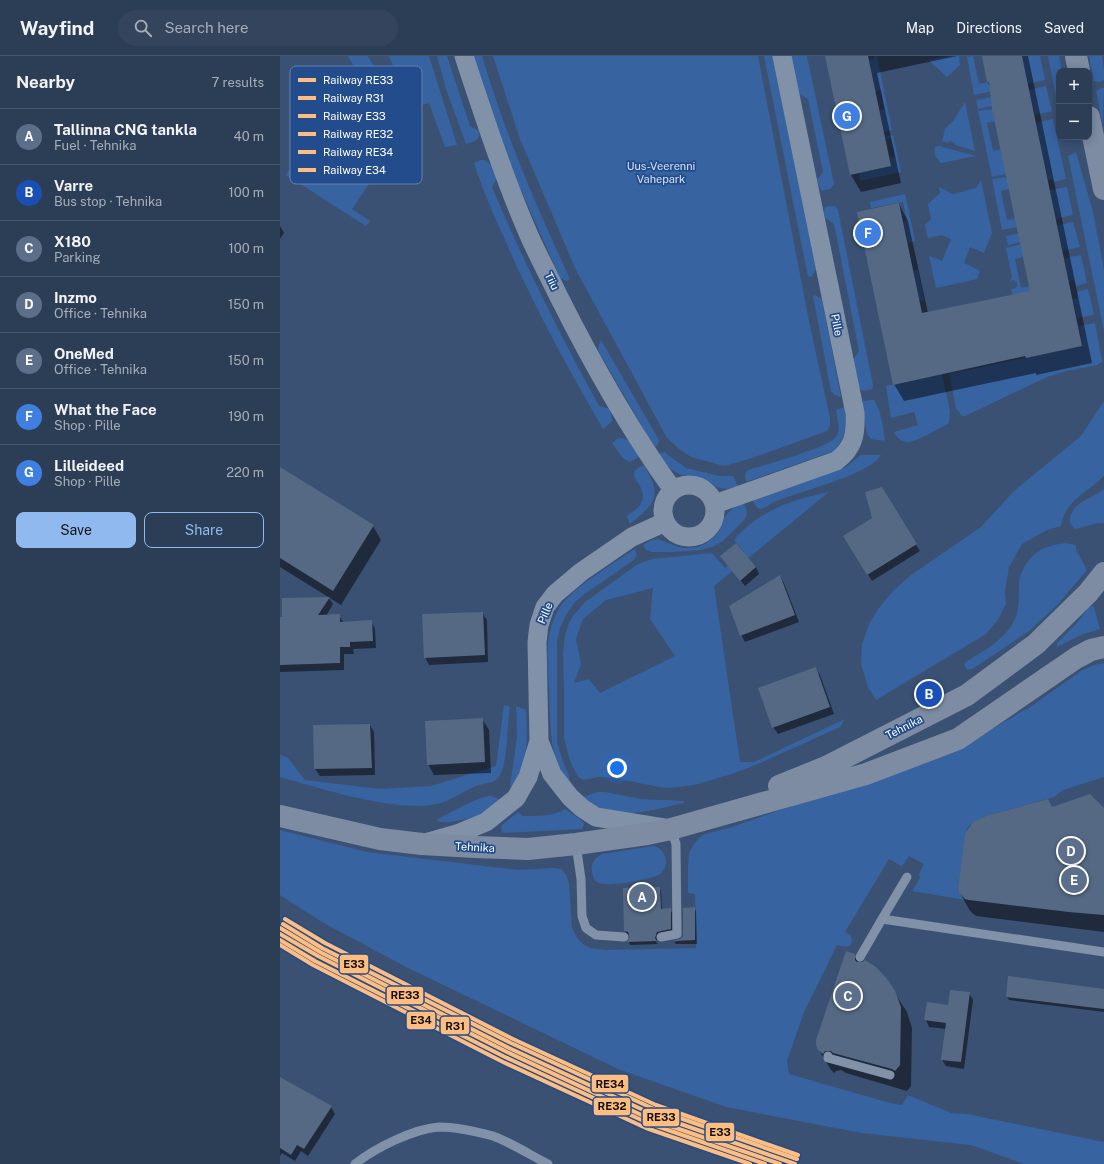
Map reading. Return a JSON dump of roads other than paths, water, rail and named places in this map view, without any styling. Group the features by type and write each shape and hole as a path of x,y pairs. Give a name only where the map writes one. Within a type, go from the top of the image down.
{"main road":[{"path":"1076,56 1078,68"},
{"path":"1092,131 1104,189"},
{"name":"Tehnika","path":"671,829 826,767 967,695 1036,644 1088,593 1104,573"},
{"name":"Tehnika","path":"280,816 380,839 475,848 528,848 576,844 616,840 671,829 866,774 958,739 1076,658 1091,650 1104,647"}],"street":[{"name":"Tiiu","path":"464,56 491,138 528,234 576,331 628,424 673,490"},
{"name":"Pille","path":"714,504 836,461 844,455 850,447 854,435 855,413 782,56"},
{"path":"681,486 698,486 711,496 714,504 716,512 711,527 705,533 698,536 690,538 682,537 669,529 664,522 664,501 673,490 681,486"},
{"name":"Pille","path":"422,844 457,834 486,822 516,798 528,777 539,741 537,642 539,625 545,607 555,594 581,572 632,537 664,522"},
{"name":"Pille","path":"539,741 552,774 582,808 596,817 671,829"}],"lane":[{"path":"661,937 677,934 676,844 671,829"},
{"path":"576,844 581,879 582,916 586,928 596,935 624,937"},
{"path":"860,957 907,877"},
{"path":"882,919 1104,952"},
{"path":"828,1056 828,1058 890,1075"},
{"path":"355,1164 364,1157 397,1138 439,1127 466,1130 494,1137 548,1164"}],"rail line":[{"name":"RE34","path":"285,919 325,943 513,1039 656,1105 798,1155"},
{"name":"E33","path":"283,924 322,948 511,1043 654,1109 797,1159"},
{"name":"RE33","path":"280,928 320,952 509,1048 652,1114 795,1164"},
{"name":"R31","path":"280,934 318,956 507,1052 650,1119 780,1164"},
{"name":"RE32","path":"280,940 315,961 505,1057 648,1123 765,1164"},
{"name":"E34","path":"280,945 313,965 503,1062 646,1128 750,1164"}],"place":[{"name":"Lilleideed","path":"847,116"},
{"name":"What the Face","path":"868,233"},
{"name":"Varre","path":"929,694"},
{"name":"Inzmo","path":"1071,851"},
{"name":"OneMed","path":"1074,880"},
{"name":"Tallinna CNG tankla","path":"642,897"},
{"name":"X180","path":"848,996"}],"park label":[{"name":"Uus-Veerenni Vahepark","path":"661,172"}]}
